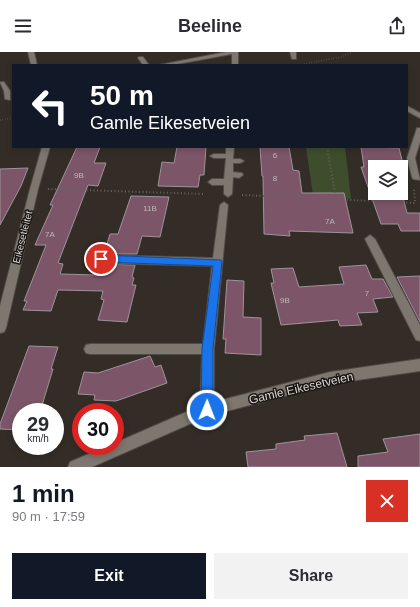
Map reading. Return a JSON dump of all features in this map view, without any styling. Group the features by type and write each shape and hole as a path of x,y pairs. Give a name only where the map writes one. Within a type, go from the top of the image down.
{"street":[{"path":"31,52 34,64"},
{"path":"165,64 175,60 189,63 201,56 236,52 235,64"},
{"path":"141,58 145,64"},
{"path":"2,83 7,93"},
{"path":"408,109 420,116"},
{"path":"420,130 410,158 416,177 420,177"},
{"name":"Eikesetleitet","path":"0,328 34,189 46,148"},
{"path":"228,194 230,148"},
{"path":"214,156 240,161"},
{"path":"212,182 239,175"},
{"path":"207,410 208,348 224,206"},
{"path":"370,239 420,336"},
{"path":"101,259 218,262"},
{"path":"90,349 208,348"},
{"name":"Gamle Eikesetveien","path":"75,467 207,410 330,378 420,365"}],"path":[{"path":"305,64 341,57 352,52"},
{"path":"0,120 12,118"},
{"path":"327,148 336,199"}],"green space":[{"path":"306,148 345,148 351,199 313,195"}],"building":[{"path":"77,148 100,148 94,163 106,163 98,186 88,185 58,263 63,264 60,274 97,275 101,264 135,265 132,285 136,285 127,322 98,320 104,300 101,299 103,291 58,290 51,311 23,310 27,301 24,301 46,245 35,245 53,205 50,205"},
{"path":"177,148 206,148 204,175 200,175 198,187 158,186 162,162 174,163"},
{"path":"260,148 289,148 293,170 299,171 302,193 344,193 353,233 289,231 290,236 264,234"},
{"path":"361,148 399,148 402,160 368,160 368,187 361,167 364,167"},
{"path":"28,168 21,186 0,225 0,169"},
{"path":"131,196 169,197 160,237 142,236 137,254 104,254 110,234 118,234"},
{"path":"373,200 404,200 407,213 420,213 420,231 401,231 398,224 381,224"},
{"path":"366,265 372,279 383,279 393,297 373,299 378,312 357,313 362,325 340,326 338,320 281,325 271,283 274,283 271,269 293,268 299,287 344,284 339,267"},
{"path":"420,276 420,322 397,277"},
{"path":"227,280 244,281 243,317 261,318 261,355 225,353 226,339 223,339"},
{"path":"29,346 58,347 43,403 12,403 12,430 0,429 0,424"},
{"path":"150,356 155,367 161,365 167,383 116,401 94,400 95,395 78,394 84,372 98,373"},
{"path":"337,433 347,467 248,467 246,452 276,449 276,444 305,440 304,436"},
{"path":"420,434 420,467 358,467 358,456 388,452 383,439"}],"route":[{"path":"101,259 218,262 208,348 207,410"}]}
